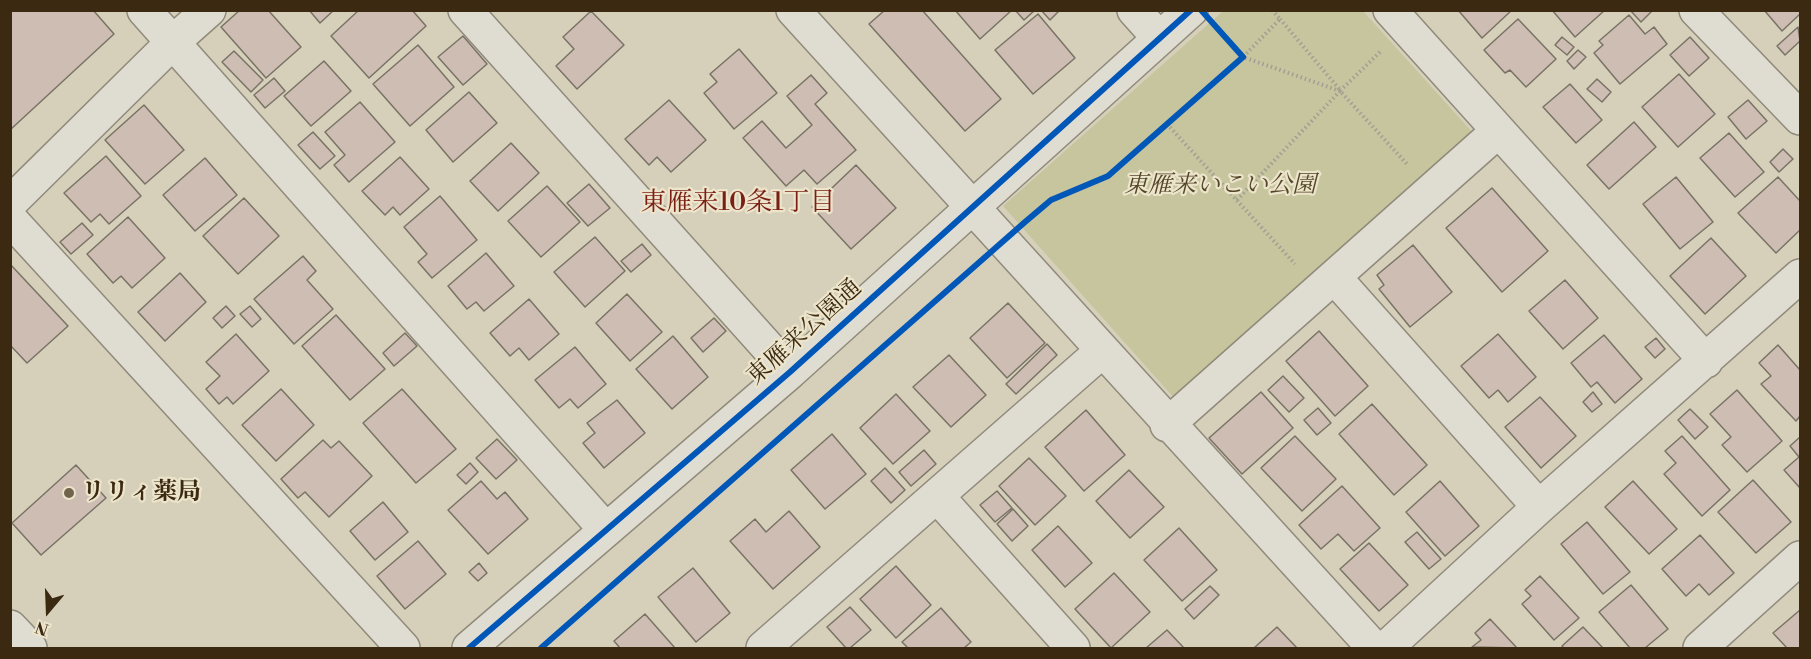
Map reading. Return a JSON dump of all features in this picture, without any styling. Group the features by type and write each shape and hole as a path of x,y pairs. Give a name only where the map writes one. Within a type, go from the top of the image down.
{"street":[{"path":"144,10 605,529"},
{"path":"10,203 173,42 209,10"},
{"path":"465,10 790,372"},
{"path":"793,10 1101,352 1374,648"},
{"path":"1134,10 1159,38"},
{"name":"東雁来公園通","path":"469,648 790,372 1191,10"},
{"path":"1390,10 1497,132 1706,361"},
{"path":"1696,10 1800,118"},
{"path":"1167,424 1335,278 1497,132"},
{"path":"10,219 403,648"},
{"path":"1386,648 1539,507 1800,276"},
{"path":"1335,278 1539,507"},
{"path":"762,648 1101,352"},
{"path":"937,496 1073,648"},
{"path":"1700,648 1800,558"},
{"path":"10,627 30,648"}],"path":[{"path":"1272,10 1340,91 1410,167"},
{"path":"1234,64 1280,19"},
{"path":"1237,200 1386,46"},
{"path":"1235,49 1243,57 1340,91"},
{"path":"1158,132 1175,117"},
{"path":"1167,124 1298,267"}],"green space":[{"name":"東雁来いこい公園","path":"1223,11 1363,11 1474,134 1175,399 1003,206"}],"building":[{"path":"10,10 93,10 114,34 10,130"},
{"path":"240,10 268,10 301,47 266,78 221,27"},
{"path":"309,10 334,10 320,23"},
{"path":"359,10 412,10 426,26 369,78 331,36"},
{"path":"885,10 922,10 1001,99 965,131 869,24"},
{"path":"955,10 1012,10 980,39"},
{"path":"1015,10 1034,10 1034,11 1024,20"},
{"path":"1041,10 1060,10 1050,20"},
{"path":"1458,10 1512,10 1482,38"},
{"path":"1552,10 1605,10 1575,37"},
{"path":"1630,10 1653,10 1641,22"},
{"path":"1764,10 1800,10 1800,14 1782,31"},
{"path":"591,11 624,45 577,89 556,66 574,49 563,37"},
{"path":"1038,14 1075,58 1033,94 995,50"},
{"path":"1629,15 1645,34 1654,27 1667,44 1620,84 1594,53 1603,45 1599,41"},
{"path":"1518,19 1556,59 1526,87 1510,70 1505,73 1484,50"},
{"path":"1798,27 1800,41 1785,55 1777,46"},
{"path":"463,36 487,64 463,85 438,57"},
{"path":"1562,37 1574,47 1567,55 1555,45"},
{"path":"1690,37 1709,58 1689,76 1670,55"},
{"path":"418,45 454,87 410,126 373,84"},
{"path":"739,49 777,93 734,129 704,93 717,82 710,74"},
{"path":"1578,50 1586,57 1574,69 1567,61"},
{"path":"234,51 263,80 251,92 222,62"},
{"path":"324,61 351,91 311,126 284,96"},
{"path":"1679,74 1715,114 1678,147 1642,107"},
{"path":"811,75 827,93 815,104 856,150 817,184 804,170 786,186 743,138 762,121 786,148 812,125 787,96"},
{"path":"274,78 285,91 265,108 254,95"},
{"path":"1597,79 1611,92 1602,102 1587,89"},
{"path":"1570,84 1602,120 1576,143 1543,107"},
{"path":"469,92 497,123 453,162 426,130"},
{"path":"669,100 706,140 671,172 657,157 649,165 625,139"},
{"path":"1748,100 1767,121 1746,139 1728,117"},
{"path":"360,102 395,142 349,182 334,165 345,155 325,132"},
{"path":"144,105 184,150 145,184 105,140"},
{"path":"1634,122 1656,147 1609,189 1587,165"},
{"path":"313,132 335,156 320,169 298,145"},
{"path":"1729,133 1764,172 1735,197 1700,158"},
{"path":"511,143 539,173 498,211 470,181"},
{"path":"1783,149 1793,159 1779,172 1770,162"},
{"path":"106,156 141,196 109,224 100,214 91,222 64,193"},
{"path":"400,157 429,189 400,215 393,207 385,215 362,191"},
{"path":"205,158 237,195 195,231 163,195"},
{"path":"856,165 896,208 851,249 812,207"},
{"path":"1676,177 1713,222 1680,249 1643,204"},
{"path":"1778,177 1800,201 1800,230 1776,253 1738,213"},
{"path":"589,184 610,208 588,226 567,203"},
{"path":"547,186 580,222 541,257 508,221"},
{"path":"1492,188 1548,251 1502,292 1446,228"},
{"path":"440,196 477,240 432,278 418,262 427,254 404,227"},
{"path":"244,198 279,236 238,274 203,236"},
{"path":"128,217 165,258 132,288 121,276 113,283 87,254"},
{"path":"82,223 93,235 71,254 60,242"},
{"path":"595,237 625,271 585,307 554,272"},
{"path":"1711,238 1746,276 1705,314 1670,276"},
{"path":"642,244 651,255 631,272 621,261"},
{"path":"1413,245 1452,292 1410,327 1379,289 1384,285 1377,275"},
{"path":"486,253 514,286 484,311 476,302 467,309 448,286"},
{"path":"303,256 316,271 307,280 333,309 294,344 254,299"},
{"path":"10,264 68,326 27,363 10,345"},
{"path":"180,273 206,302 165,341 138,312"},
{"path":"1565,280 1598,318 1563,349 1529,311"},
{"path":"627,294 662,332 630,361 596,323"},
{"path":"529,299 559,334 529,360 519,348 510,356 490,333"},
{"path":"1008,303 1045,343 1007,378 970,338"},
{"path":"226,306 235,316 222,328 213,318"},
{"path":"250,306 261,319 252,327 240,314"},
{"path":"336,315 385,369 350,400 302,346"},
{"path":"714,318 726,331 703,352 691,338"},
{"path":"1319,331 1368,386 1335,416 1286,361"},
{"path":"405,333 417,346 394,366 383,353"},
{"path":"236,334 269,371 233,404 227,397 219,404 206,389 220,376 206,362"},
{"path":"1498,334 1536,377 1508,402 1498,390 1489,398 1461,366"},
{"path":"1604,335 1642,379 1615,403 1597,382 1591,387 1571,363"},
{"path":"673,336 708,377 672,409 636,369"},
{"path":"1656,338 1665,349 1655,358 1645,347"},
{"path":"1047,344 1057,355 1016,394 1006,384"},
{"path":"1778,345 1800,370 1800,416 1796,421 1761,384 1771,376 1759,363"},
{"path":"575,347 606,384 578,408 570,399 559,408 535,380"},
{"path":"949,355 986,395 951,427 913,387"},
{"path":"1283,376 1304,398 1289,412 1268,390"},
{"path":"281,389 314,425 276,461 242,425"},
{"path":"402,389 456,449 416,483 363,423"},
{"path":"1737,390 1782,441 1747,472 1722,445 1731,437 1710,414"},
{"path":"1261,392 1293,428 1242,474 1209,438"},
{"path":"1593,392 1602,404 1592,412 1583,402"},
{"path":"896,394 930,431 893,464 860,428"},
{"path":"1540,397 1576,436 1541,468 1505,427"},
{"path":"617,400 645,433 604,468 583,443 595,433 587,423"},
{"path":"1372,404 1427,465 1394,495 1339,434"},
{"path":"1318,408 1331,423 1317,435 1304,420"},
{"path":"1690,409 1708,427 1695,439 1678,420"},
{"path":"1086,410 1125,455 1084,491 1045,447"},
{"path":"832,434 866,474 825,509 791,470"},
{"path":"1295,436 1336,479 1302,511 1261,468"},
{"path":"1682,436 1730,490 1702,516 1664,474 1676,463 1665,451"},
{"path":"1800,437 1800,488 1784,470 1799,457 1790,446"},
{"path":"497,439 517,460 496,479 476,458"},
{"path":"323,440 331,448 339,441 372,476 329,517 305,492 298,498 281,479"},
{"path":"924,450 936,464 911,486 899,472"},
{"path":"1029,458 1066,496 1035,525 999,486"},
{"path":"470,463 478,472 466,484 457,475"},
{"path":"76,465 106,498 41,555 12,523"},
{"path":"885,468 905,490 891,503 871,481"},
{"path":"1129,470 1164,507 1130,538 1096,501"},
{"path":"1753,480 1791,522 1756,553 1718,512"},
{"path":"481,481 497,499 505,492 528,519 488,554 448,510"},
{"path":"1440,481 1479,526 1445,556 1406,512"},
{"path":"1633,481 1677,529 1649,554 1605,507"},
{"path":"1342,486 1380,528 1354,551 1338,534 1321,549 1299,525"},
{"path":"997,491 1012,508 995,522 980,505"},
{"path":"383,502 408,532 375,560 350,531"},
{"path":"1013,509 1028,526 1012,541 997,524"},
{"path":"789,511 820,547 773,589 730,541 755,519 766,532"},
{"path":"1587,522 1630,572 1603,594 1561,544"},
{"path":"1058,526 1092,563 1065,587 1032,550"},
{"path":"1179,528 1217,570 1182,601 1144,560"},
{"path":"1417,532 1441,559 1429,569 1405,542"},
{"path":"1700,535 1734,573 1709,595 1699,584 1686,596 1662,569"},
{"path":"418,541 446,574 405,609 377,576"},
{"path":"1369,543 1408,585 1379,611 1340,569"},
{"path":"479,563 487,573 478,581 469,572"},
{"path":"896,566 931,605 896,638 860,599"},
{"path":"693,568 730,613 696,642 658,597"},
{"path":"1114,573 1150,612 1111,648 1075,609"},
{"path":"1540,576 1579,618 1554,640 1522,604 1531,596 1525,590"},
{"path":"1631,585 1668,629 1645,648 1630,648 1599,612"},
{"path":"1210,586 1219,595 1194,619 1185,609"},
{"path":"850,607 871,630 850,648 846,648 827,627"},
{"path":"941,608 971,642 964,648 908,648 902,642"},
{"path":"1800,610 1800,648 1787,648 1773,633"},
{"path":"645,614 675,648 620,648 614,641"},
{"path":"1490,619 1517,648 1472,647 1481,640 1475,633"},
{"path":"1277,627 1297,648 1254,648"},
{"path":"1583,627 1603,648 1564,648 1562,646"},
{"path":"1167,630 1184,648 1146,648"}],"cycle path":[{"path":"469,648 790,372 1191,10"},
{"path":"541,648 1051,200 1108,176 1243,57 1201,10"}],"place":[{"name":"リリィ薬局","path":"69,493"}],"district":[{"name":"東雁来10条1丁目","path":"738,204"}]}
